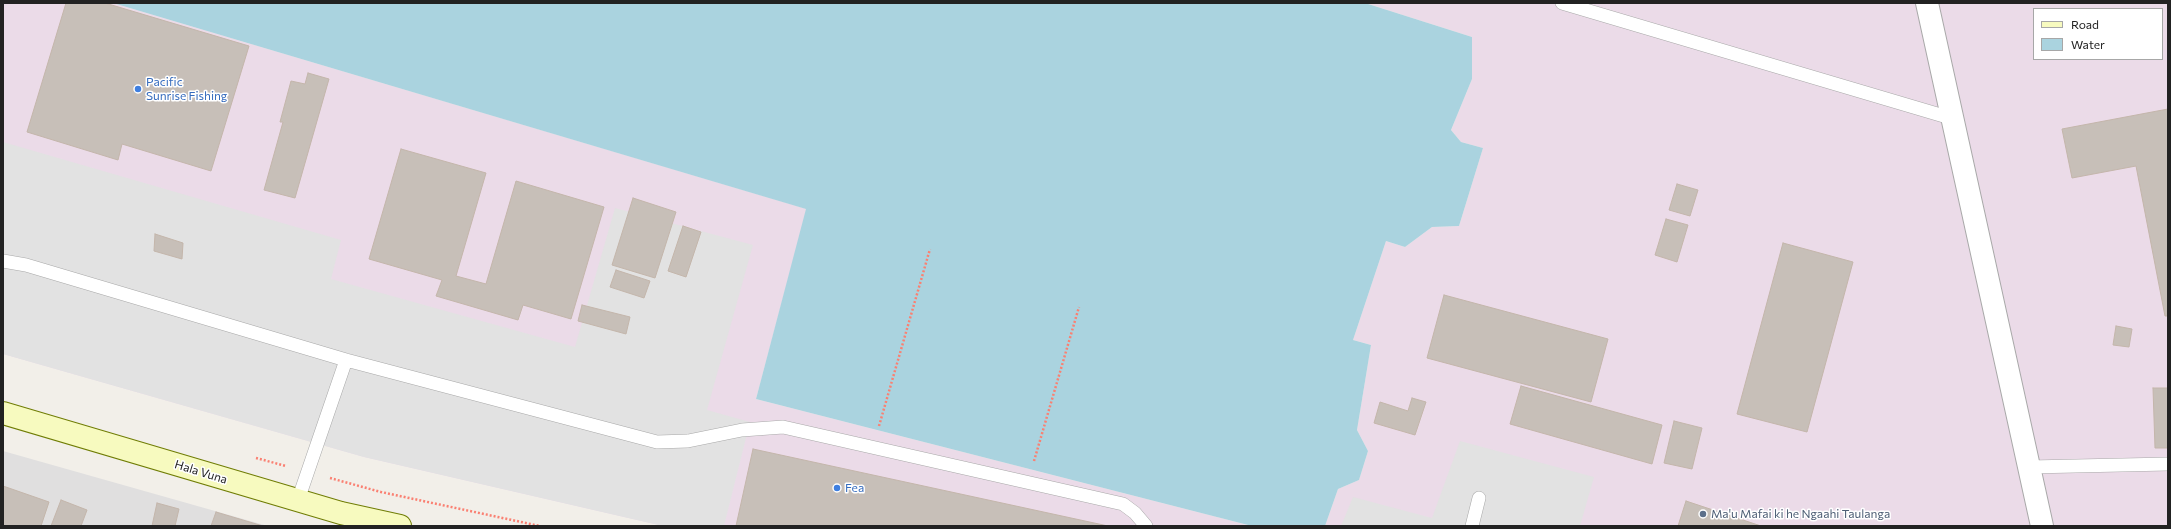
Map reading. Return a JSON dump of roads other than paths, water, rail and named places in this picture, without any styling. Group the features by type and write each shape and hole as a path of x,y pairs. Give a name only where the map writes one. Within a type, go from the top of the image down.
{"main road":[{"name":"Hala Vuna","path":"3,413 298,500 338,520 400,526"}],"street":[{"path":"1927,3 1954,119 2042,526"}],"lane":[{"path":"1562,3 1954,119"},
{"path":"3,261 26,265 346,360 657,442 688,441 742,430 783,427 1123,504 1136,513 1146,526"},
{"path":"298,500 346,360"},
{"path":"2030,467 2168,464"},
{"path":"1472,526 1479,498"}],"water":[{"path":"113,3 1365,3 1472,37 1472,79 1451,130 1461,142 1483,148 1459,226 1432,227 1405,247 1386,241 1353,340 1371,345 1357,430 1368,451 1359,480 1338,489 1325,526 1252,526 756,399 806,209"}],"place":[{"name":"Pacific Sunrise Fishing","path":"138,89"},
{"name":"Fea","path":"837,488"},
{"name":"Ma'u Mafai ki he Ngaahi Taulanga","path":"1703,514"}]}
